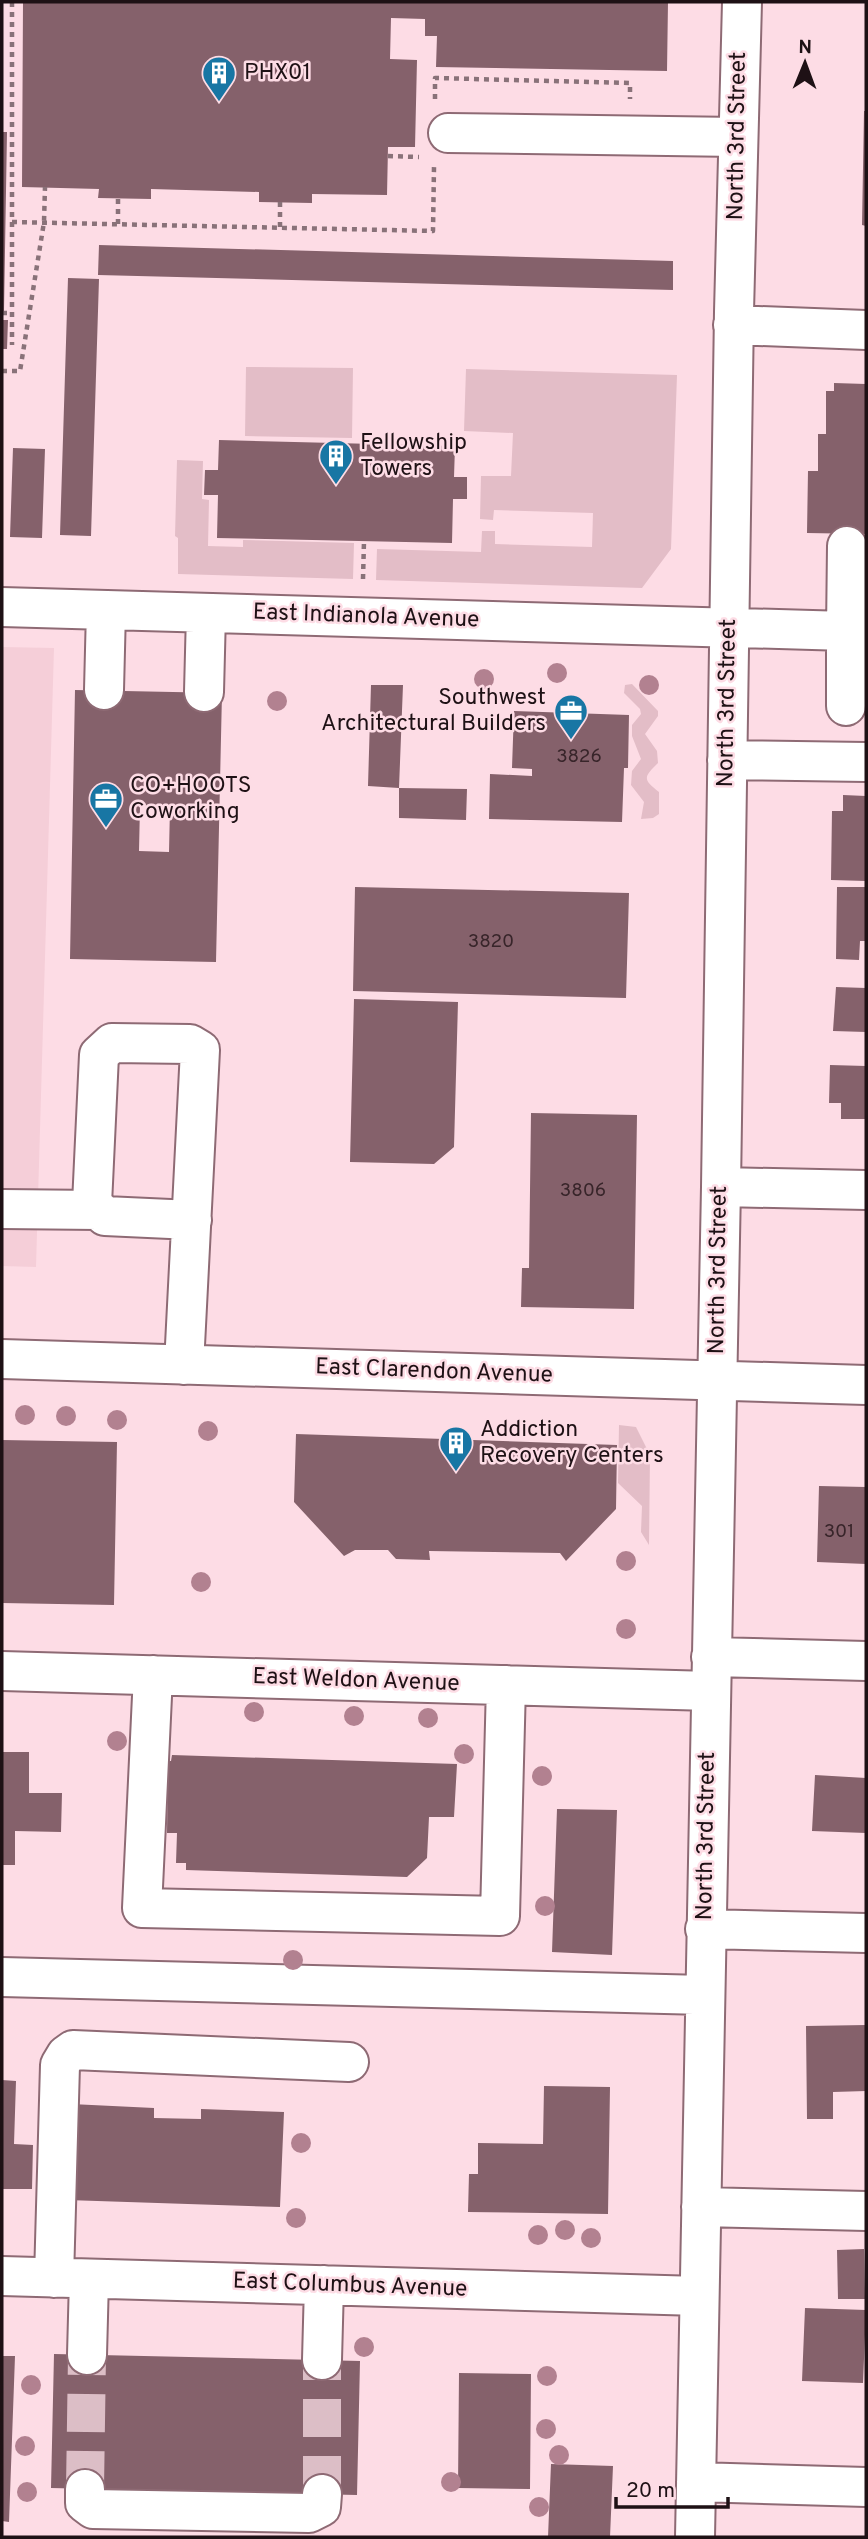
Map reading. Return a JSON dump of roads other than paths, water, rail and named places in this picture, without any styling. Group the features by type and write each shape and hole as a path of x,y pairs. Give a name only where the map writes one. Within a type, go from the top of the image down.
{"street":[{"name":"North 3rd Street","path":"695,2537 730,627 733,326 741,2"},
{"path":"435,138 738,136"},
{"path":"733,326 866,330"},
{"path":"846,706 847,546"},
{"name":"East Indianola Avenue","path":"2,607 846,631"},
{"path":"104,690 106,610"},
{"path":"204,692 205,612"},
{"path":"727,760 866,762"},
{"path":"184,1365 192,1220 200,1050 190,1044 112,1043 99,1055 92,1204 105,1216 192,1220"},
{"path":"720,1187 866,1190"},
{"path":"2,1209 99,1210"},
{"name":"East Clarendon Avenue","path":"2,1359 866,1385"},
{"name":"East Weldon Avenue","path":"2,1671 506,1685 710,1674 866,1661"},
{"path":"153,1675 142,1908 500,1916 506,1685"},
{"path":"705,1929 866,1933"},
{"path":"2,1977 704,1995"},
{"path":"87,2354 71,2278 60,2065 66,2055 74,2050 349,2062"},
{"path":"701,2207 866,2211"},
{"name":"East Columbus Avenue","path":"2,2276 699,2296"},
{"path":"323,2360 324,2285"},
{"path":"696,2482 866,2487"},
{"path":"85,2489 85,2503 93,2509 309,2513 321,2507 322,2494"}],"tunnel":[{"path":"85,2489 87,2355"},
{"path":"322,2360 322,2494"}],"place":[{"name":"PHX01","path":"219,103"},
{"name":"Fellowship Towers","path":"336,486"},
{"name":"Southwest Architectural Builders","path":"571,741"},
{"name":"CO+HOOTS Coworking","path":"106,829"},
{"name":"Addiction Recovery Centers","path":"456,1473"}]}
